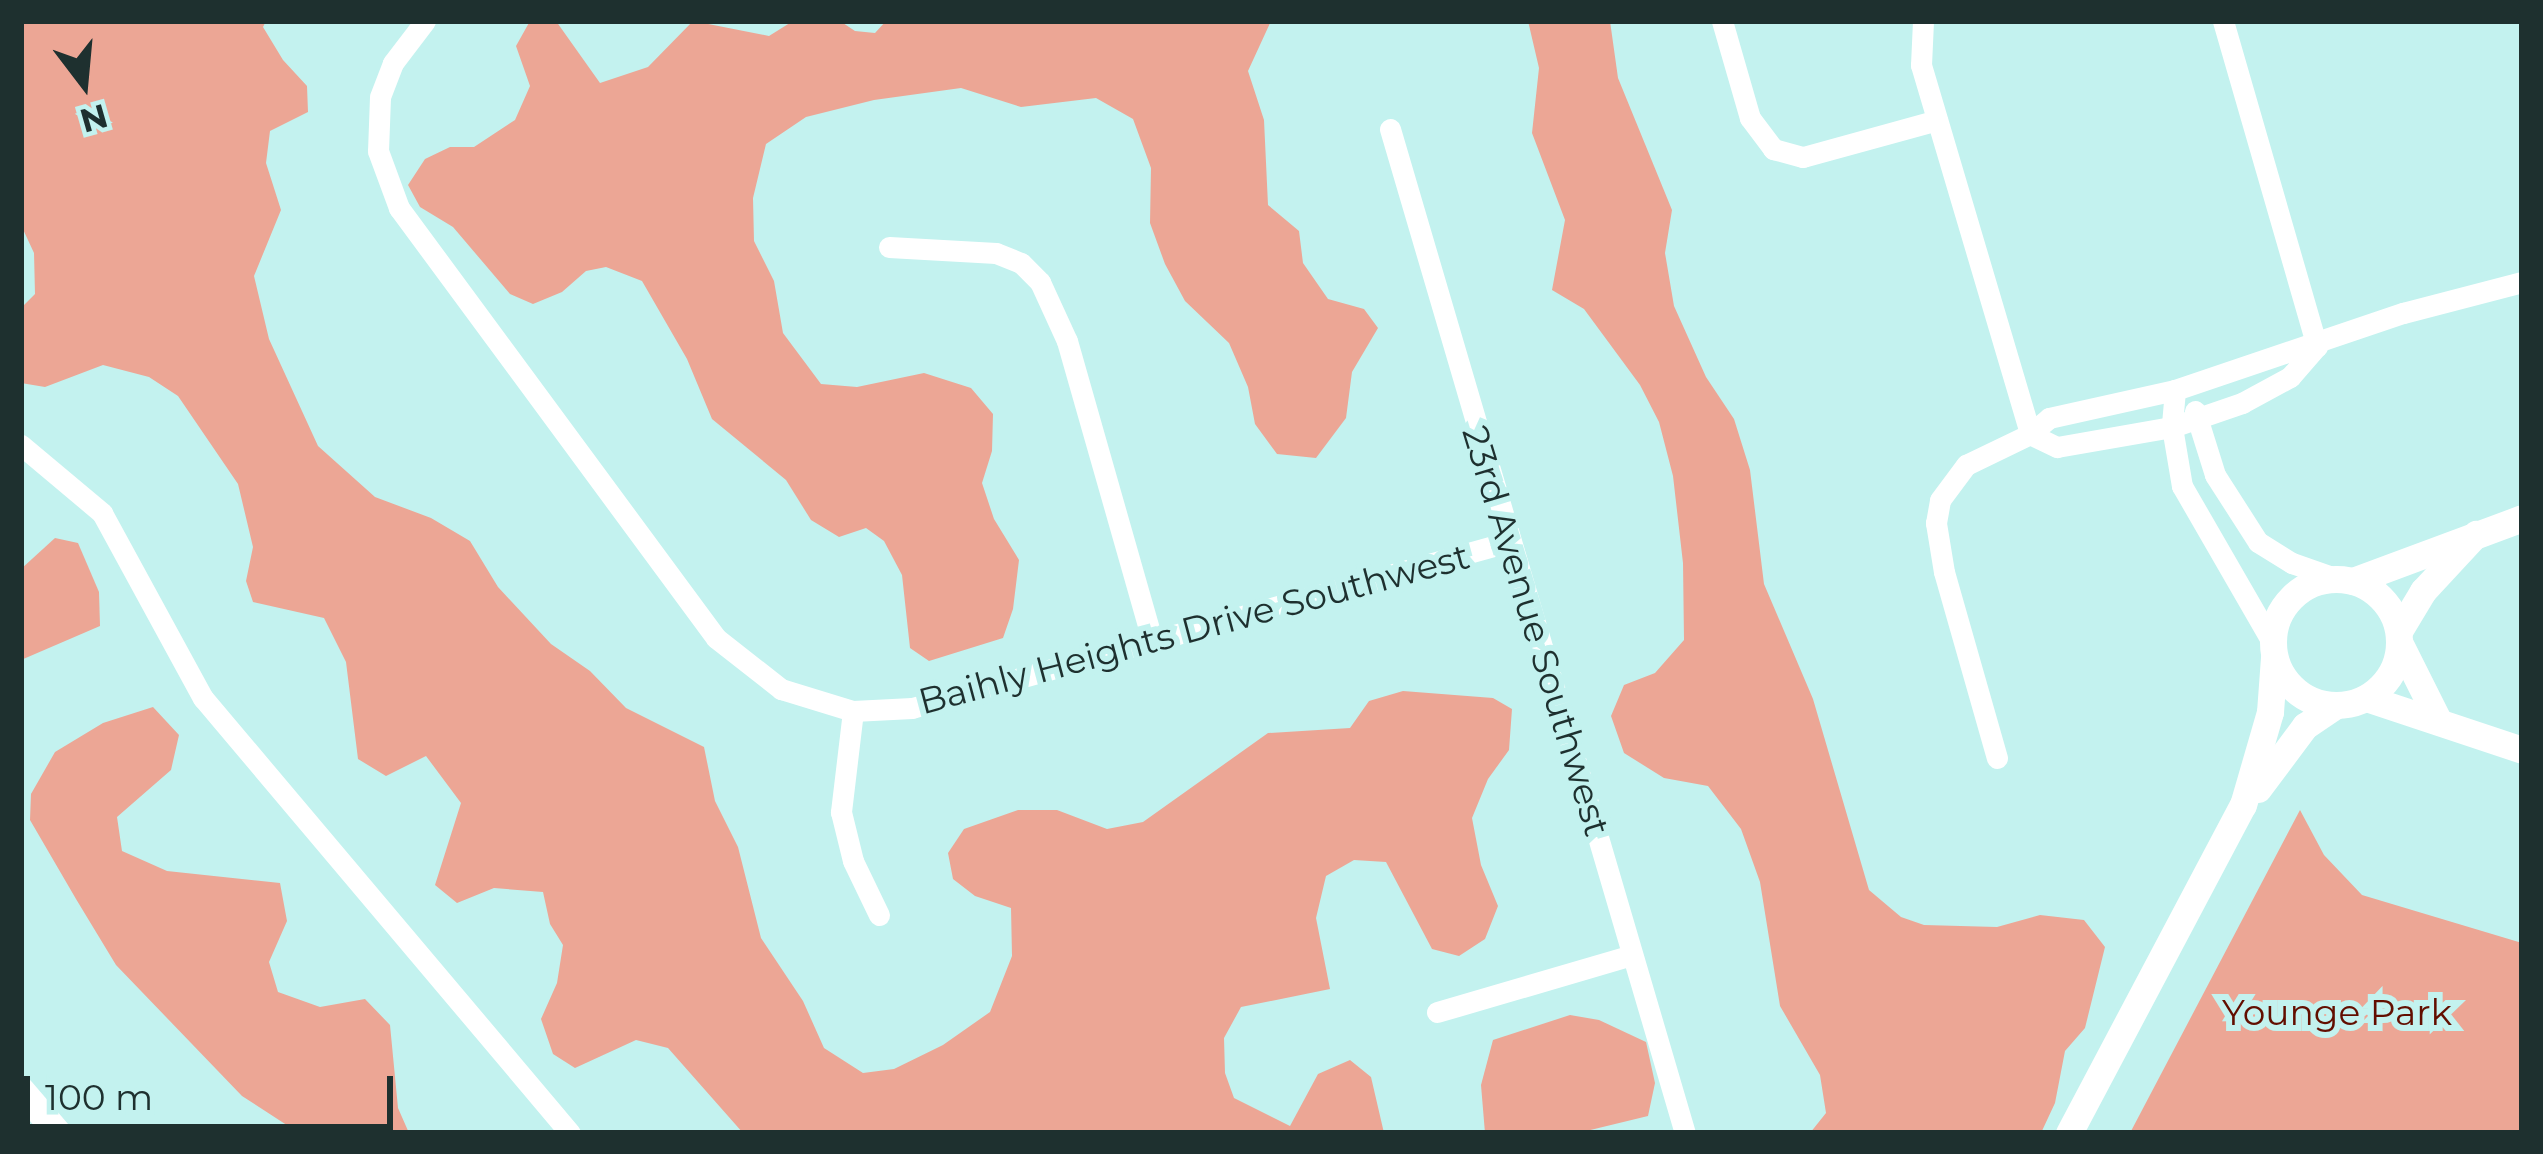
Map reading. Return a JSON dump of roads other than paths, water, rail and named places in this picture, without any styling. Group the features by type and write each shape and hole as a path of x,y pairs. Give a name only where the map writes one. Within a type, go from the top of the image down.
{"street":[{"name":"Baihly Heights Drive Southwest","path":"424,21 392,63 380,97 378,151 399,208 716,638 781,689 854,711 883,712 943,702 1508,542"},
{"path":"1722,21 1750,118 1773,149 1803,157 1937,120"},
{"path":"1923,21 1921,64 2030,434 2057,447 2172,427 2242,403 2290,377 2317,346"},
{"path":"2223,21 2317,346"},
{"name":"23rd Avenue Southwest","path":"1390,129 1685,1133"},
{"path":"889,247 996,253 1021,263 1040,282 1066,340 1153,642"},
{"path":"1997,758 1944,572 1936,523 1940,500 1966,464 2030,434 2049,418 2175,390 2404,313 2522,282"},
{"path":"2175,390 2201,417 2215,475 2258,542 2292,563 2384,599 2439,722"},
{"path":"2175,390 2172,427 2182,486 2297,692 2336,705"},
{"path":"21,445 102,514 203,698 570,1133"},
{"path":"2243,806 2270,712 2274,650 2284,605 2298,591 2344,580 2522,518"},
{"path":"2366,698 2395,665 2399,638 2423,591 2476,534"},
{"path":"2069,1133 2243,806 2305,726 2336,705 2366,698 2522,750"},
{"path":"854,711 841,812 853,861 879,915"},
{"path":"1437,1012 1632,955"},
{"path":"21,1090 58,1133"}],"park label":[{"name":"Younge Park","path":"2337,1013"}]}
